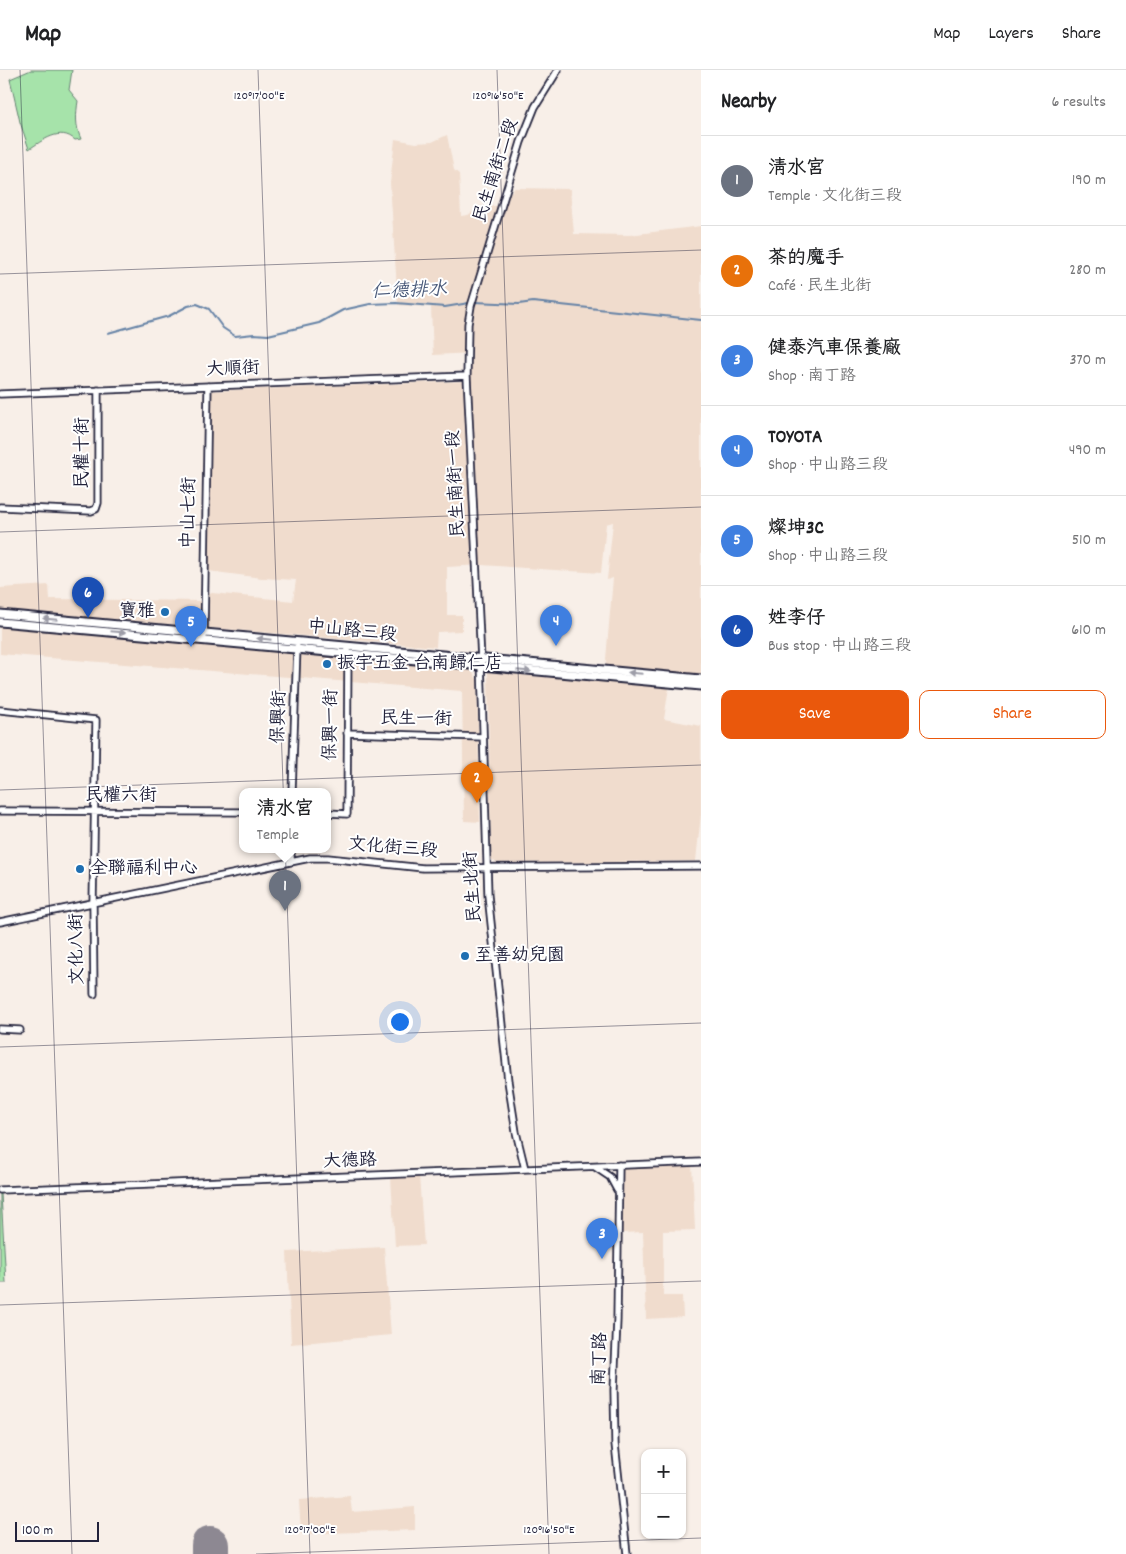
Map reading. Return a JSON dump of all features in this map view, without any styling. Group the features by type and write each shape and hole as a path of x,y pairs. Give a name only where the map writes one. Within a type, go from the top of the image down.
{"main road":[{"name":"中山路三段","path":"0,614 701,686"},
{"name":"中山路三段","path":"0,622 204,636"},
{"name":"中山路三段","path":"481,663 701,679"}],"street":[{"name":"民生南街二段","path":"471,306 521,142 535,107 558,70"},
{"name":"民生南街一段","path":"471,306 468,324 467,376 481,663"},
{"name":"大順街","path":"0,394 467,376"},
{"name":"中山七街","path":"204,636 208,386"},
{"name":"民權十街","path":"0,507 83,511 96,509 98,503 98,390"},
{"name":"保興街","path":"292,788 297,646"},
{"name":"保興一街","path":"331,813 347,814 348,651"},
{"name":"民生北街","path":"481,663 488,895 508,1081 516,1132 525,1170"},
{"name":"文化八街","path":"0,710 96,720 93,903 94,994"},
{"name":"民生一街","path":"347,733 483,737"},
{"name":"民權六街","path":"0,811 239,812"},
{"path":"291,853 291,861"},
{"name":"文化街三段","path":"0,922 291,861 319,858 408,868 701,866"},
{"path":"0,1030 20,1030"},
{"name":"大德路","path":"0,1190 701,1162"},
{"name":"南丁路","path":"619,1165 614,1390 615,1444 627,1554"},
{"path":"593,1166 610,1177 616,1185 619,1196"}],"shaded area":[{"path":"447,135 454,170 459,174 461,216 468,215 481,206 496,206 515,188 570,189 574,234 629,235 701,226 701,690 669,687 664,719 701,726 701,814 696,861 497,863 491,859 488,672 604,682 613,578 607,580 613,522 606,524 601,573 481,565 447,567 447,615 462,615 462,631 437,632 436,647 0,610 0,588 49,585 50,599 202,601 202,592 293,601 296,580 208,571 208,484 212,391 470,381 472,353 433,355 431,307 398,305 390,183 395,139 416,143 432,142"},
{"path":"0,626 470,669 477,679 480,822 464,821 462,691 0,654"},
{"path":"692,1164 695,1230 663,1231 663,1296 682,1296 683,1317 646,1319 643,1232 622,1233 622,1167"},
{"path":"419,1176 424,1245 395,1246 391,1177"},
{"path":"384,1247 391,1335 291,1344 287,1252"},
{"path":"350,1496 352,1512 415,1507 415,1530 301,1534 299,1500"}],"green space":[{"path":"31,70 72,70 69,90 78,101 76,120 81,139 75,140 63,134 51,136 29,149 20,122 10,79"},
{"path":"1,1194 6,1283 0,1283"}],"waterway":[{"name":"仁德排水","path":"474,302 519,304 533,302 701,320"},
{"name":"仁德排水","path":"108,333 169,316 188,306 197,304 209,309 223,328 235,336 268,335 319,323 343,310 370,304 396,303 445,307 469,303"}],"runway":[{"path":"210,1545 210,1554"}],"place":[{"name":"寶雅","path":"165,612"},
{"name":"姓李仔","path":"88,618"},
{"name":"TOYOTA","path":"556,646"},
{"name":"燦坤3C","path":"191,647"},
{"name":"振宇五金 台南歸仁店","path":"327,664"},
{"name":"茶的魔手","path":"477,803"},
{"name":"全聯福利中心","path":"80,869"},
{"name":"清水宮","path":"285,911"},
{"name":"至善幼兒園","path":"465,956"},
{"name":"健泰汽車保養廠","path":"602,1259"}]}
